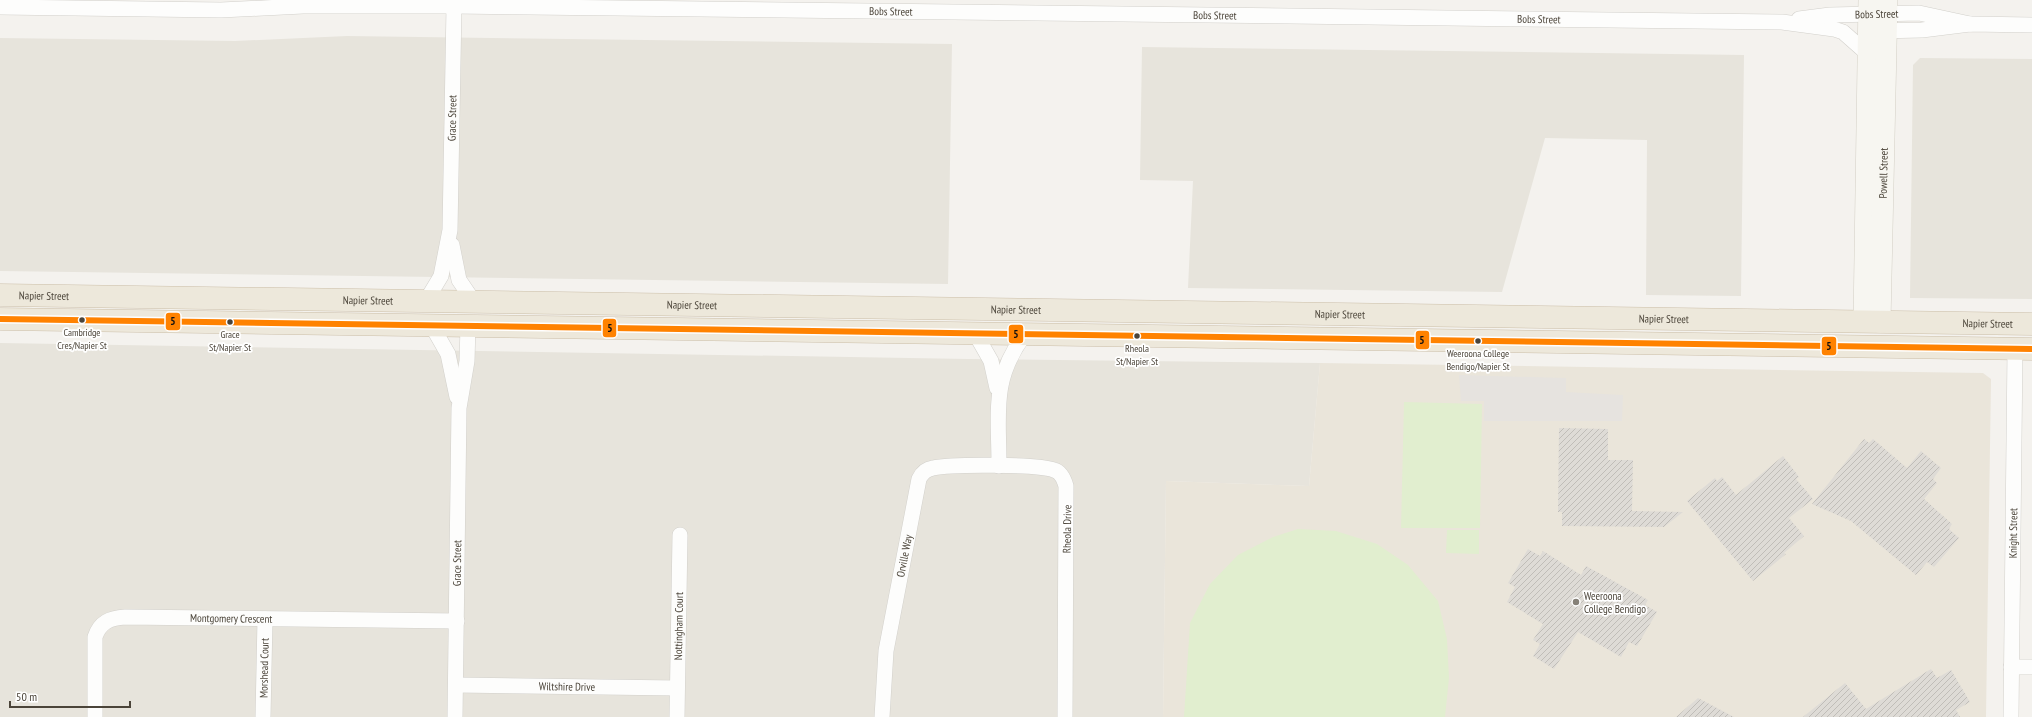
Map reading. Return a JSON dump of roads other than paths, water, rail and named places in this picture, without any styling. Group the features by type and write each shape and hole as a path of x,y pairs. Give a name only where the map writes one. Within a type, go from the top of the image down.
{"highway":[{"name":"Napier Street","path":"0,295 2032,324"},
{"path":"221,298 223,308 228,312 276,313 363,326"},
{"path":"308,300 392,311 451,313 468,326"},
{"path":"1006,309 1006,317 1013,323 1059,324 1129,335"},
{"path":"0,319 363,326 468,326 1129,335 2024,349"},
{"name":"Powell Street","path":"1872,322 1872,347"}],"street":[{"name":"Bobs Street","path":"0,7 222,10 303,6 454,6 1782,22 1834,29 1843,32 1869,55"},
{"name":"Grace Street","path":"454,6 450,230 457,275 474,302"},
{"name":"Bobs Street","path":"1782,22 1830,15 1920,13 1970,24 2032,25"},
{"name":"Powell Street","path":"1872,322 1869,55 1878,15"},
{"name":"Powell Street","path":"1872,322 1881,199 1878,15"},
{"name":"Grace Street","path":"426,301 441,276 450,230"},
{"name":"Grace Street","path":"432,326 448,354 459,408"},
{"name":"Grace Street","path":"456,717 459,408 467,361 468,326"},
{"path":"975,333 991,361 999,399"},
{"path":"998,466 1000,381 1010,356 1025,334"},
{"name":"Knight Street","path":"2010,717 2024,349"},
{"name":"Orville Way","path":"882,717 886,651 918,478 932,468 998,466"},
{"name":"Rheola Drive","path":"998,466 1031,467 1054,470 1064,479 1066,486 1065,717"},
{"name":"Nottingham Court","path":"677,717 680,535"},
{"name":"Montgomery Crescent","path":"95,717 96,637 98,629 109,619 125,617 457,621"},
{"name":"Morshead Court","path":"263,717 265,619"},
{"path":"2011,667 2032,667"},
{"name":"Wiltshire Drive","path":"456,685 677,688"}],"place":[{"name":"Cambridge Cres/Napier St","path":"82,320"},
{"name":"Grace St/Napier St","path":"230,322"},
{"name":"Rheola St/Napier St","path":"1137,336"},
{"name":"Weeroona College Bendigo/Napier St","path":"1478,341"},
{"name":"Weeroona College Bendigo","path":"1576,602"}]}
